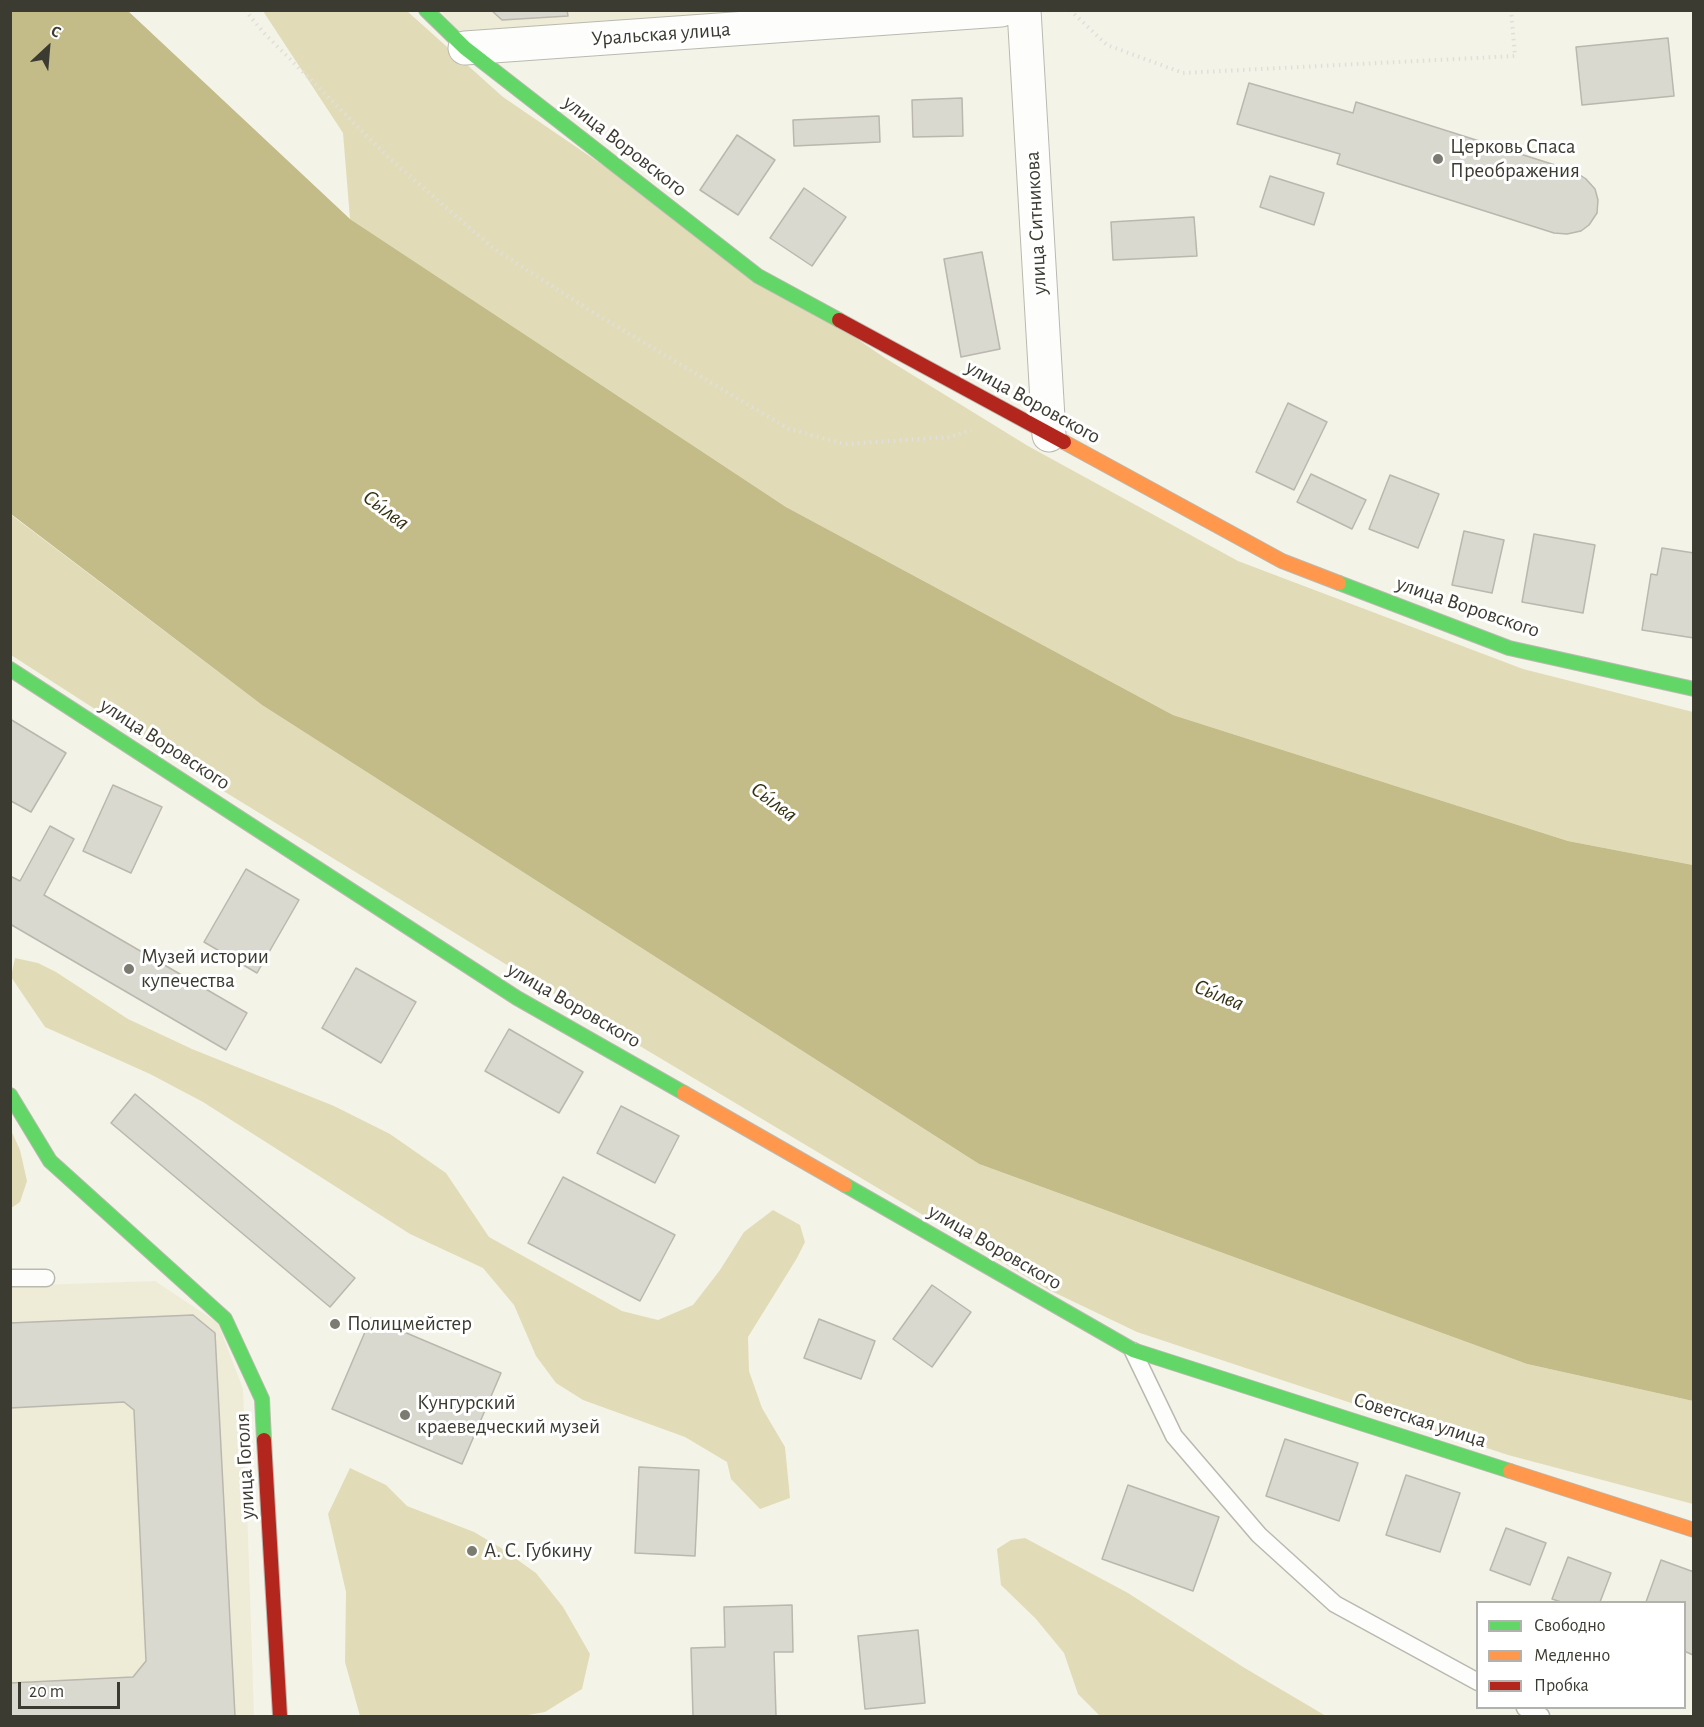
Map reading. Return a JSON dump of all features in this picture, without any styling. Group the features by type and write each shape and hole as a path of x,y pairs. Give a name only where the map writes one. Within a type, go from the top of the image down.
{"street":[{"name":"улица Воровского","path":"426,10 465,48 758,276 1282,561 1509,648 1694,689"},
{"name":"Уральская улица","path":"465,48 1001,10"},
{"name":"улица Ситникова","path":"1023,10 1049,435"},
{"name":"улица Воровского","path":"10,669 517,998 1133,1350"},
{"name":"улица Гоголя","path":"10,1095 50,1161 225,1318 262,1399 280,1716"},
{"name":"Советская улица","path":"1133,1350 1694,1530"}],"lane":[{"path":"10,1278 46,1278"},
{"path":"1133,1350 1174,1436 1258,1535 1335,1604 1476,1681"}],"path":[{"path":"245,10 263,32 390,159 493,248 589,310 789,429 845,444 950,437 1014,415"},
{"path":"1070,10 1107,45 1183,74 1515,56 1511,10"}],"shaded area":[{"path":"725,10 727,21 467,43 441,11"},
{"path":"263,11 407,11 503,97 885,358 1028,446 1238,561 1523,669 1693,712 1693,865 1568,841 1173,715 786,507 350,219 343,133"},
{"path":"10,514 262,705 979,1164 1527,1364 1693,1401 1693,1504 1508,1455 1137,1332 1047,1289 613,1030 199,776 11,655"},
{"path":"15,958 38,963 56,972 128,1019 192,1049 334,1106 390,1134 446,1173 489,1237 622,1311 658,1320 693,1305 720,1270 744,1232 773,1210 800,1225 805,1242 748,1337 749,1371 762,1408 785,1447 790,1498 760,1509 731,1479 727,1462 685,1437 583,1400 556,1383 536,1356 514,1305 483,1268 410,1234 203,1102 150,1074 45,1027 11,977"},
{"path":"10,1128 20,1150 27,1181 20,1202 11,1208"},
{"path":"155,1281 218,1323 243,1389 254,1716 11,1716 10,1286"},
{"path":"350,1468 386,1485 407,1506 474,1532 536,1573 563,1607 590,1654 582,1689 545,1712 522,1716 360,1716 345,1662 346,1592 328,1514"},
{"path":"1025,1538 1128,1593 1243,1667 1326,1716 1100,1716 1078,1694 1064,1653 1036,1619 1001,1585 997,1549 1011,1540"}],"water":[{"name":"Сы́лва","path":"10,11 128,11 350,219 786,507 1173,715 1568,841 1693,865 1693,1401 1527,1364 979,1164 262,705 11,514"}],"building":[{"path":"491,10 567,10 568,16 502,20"},
{"path":"1668,38 1674,96 1582,105 1576,47"},
{"name":"Церковь Спаса Преображения","path":"1249,83 1353,113 1356,102 1574,171 1595,189 1598,200 1597,213 1589,225 1581,231 1567,234 1554,233 1337,164 1340,154 1237,124"},
{"path":"962,98 963,136 913,137 912,100"},
{"path":"879,116 880,142 794,146 793,120"},
{"path":"737,135 775,160 738,215 700,190"},
{"path":"1270,176 1324,193 1314,225 1260,207"},
{"path":"804,188 846,217 812,266 770,238"},
{"path":"1194,217 1197,256 1113,260 1111,222"},
{"path":"982,252 1000,349 961,357 944,259"},
{"path":"1288,403 1327,422 1294,490 1256,472"},
{"path":"1311,474 1366,500 1352,529 1297,502"},
{"path":"1390,475 1439,494 1418,548 1369,529"},
{"path":"1464,531 1504,540 1492,593 1452,585"},
{"path":"1534,534 1595,545 1583,613 1522,602"},
{"path":"1662,548 1694,553 1694,638 1642,630 1651,574 1657,575"},
{"path":"10,719 66,753 31,812 10,802"},
{"path":"113,785 162,807 131,873 83,851"},
{"name":"Музей истории купечества","path":"50,826 74,839 44,895 247,1013 226,1050 10,924 10,876 20,881"},
{"path":"246,869 299,900 257,973 204,942"},
{"path":"356,968 416,1002 381,1063 322,1028"},
{"path":"509,1029 583,1072 559,1113 485,1071"},
{"path":"135,1094 355,1278 330,1307 111,1123"},
{"path":"621,1106 679,1136 655,1183 597,1153"},
{"path":"563,1177 675,1235 640,1301 528,1243"},
{"path":"932,1285 971,1312 932,1367 893,1339"},
{"path":"193,1315 215,1333 235,1716 10,1716 10,1683 133,1677 146,1661 134,1410 124,1402 10,1408 10,1323"},
{"path":"371,1318 501,1373 462,1464 332,1409"},
{"path":"819,1319 875,1341 861,1379 804,1358"},
{"path":"1285,1439 1358,1463 1339,1521 1266,1496"},
{"path":"639,1467 699,1470 695,1556 635,1553"},
{"path":"1406,1475 1460,1493 1440,1552 1386,1535"},
{"path":"1128,1485 1219,1517 1193,1591 1102,1559"},
{"path":"1506,1528 1546,1543 1530,1585 1490,1570"},
{"path":"1568,1557 1611,1573 1600,1601 1552,1599"},
{"path":"1661,1560 1694,1572 1693,1655 1686,1652 1686,1601 1646,1601"},
{"path":"792,1605 793,1652 774,1652 776,1716 693,1716 691,1648 725,1647 724,1607"},
{"path":"918,1630 925,1703 865,1709 858,1636"}],"traffic: fast":[{"path":"426,10 465,48 758,276 839,320"},
{"path":"1339,583 1509,648 1694,689"},
{"path":"10,669 517,998 684,1093"},
{"path":"10,1095 50,1161 225,1319 262,1399 264,1440"},
{"path":"845,1185 1133,1350 1510,1471"}],"traffic: slow":[{"path":"1064,442 1282,561 1339,583"},
{"path":"684,1093 845,1185"},
{"path":"1510,1471 1694,1530"}],"traffic: jam":[{"path":"839,320 1064,442"},
{"path":"264,1440 280,1716"}],"place":[{"name":"Церковь Спаса Преображения","path":"1438,159"},
{"name":"Музей истории купечества","path":"129,969"},
{"name":"Полицмейстер","path":"335,1324"},
{"name":"Кунгурский краеведческий музей","path":"405,1415"},
{"name":"А. С. Губкину","path":"472,1551"}]}
